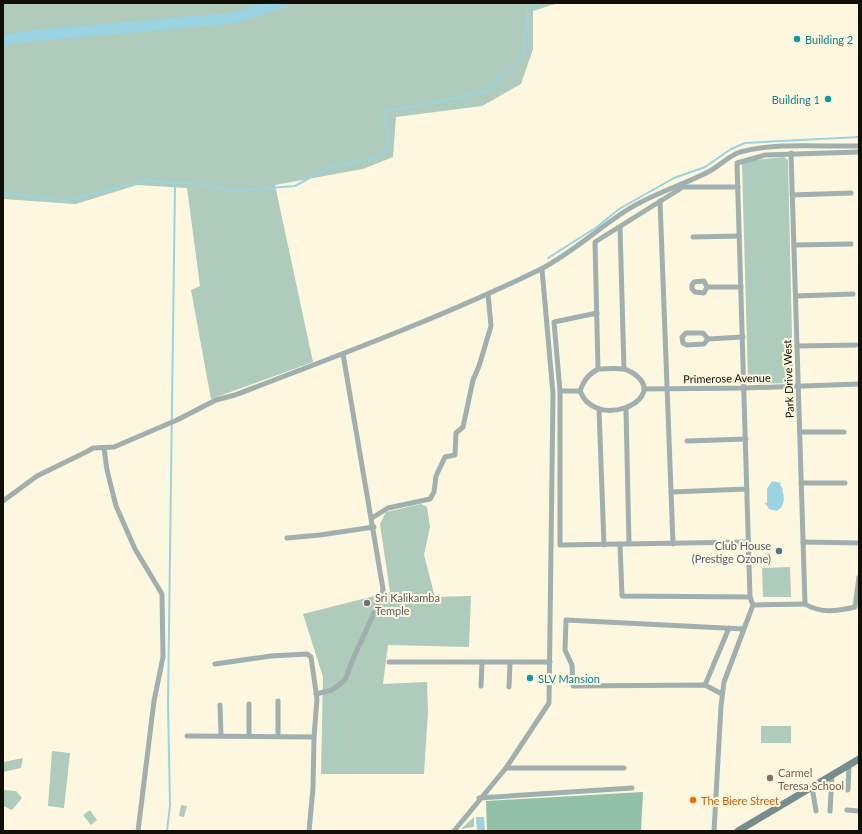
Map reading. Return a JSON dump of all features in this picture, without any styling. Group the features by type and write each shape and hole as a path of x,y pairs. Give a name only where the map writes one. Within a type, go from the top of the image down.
{"street":[{"path":"3,500 37,476 93,448 114,447 216,400 235,395 376,342 542,269 580,245 602,227 629,209 655,194 708,172 737,153 766,146 859,146"},
{"path":"714,831 724,682 753,605 750,597 748,542 745,388 737,163 765,155 859,152"},
{"name":"Park Drive West","path":"791,153 805,604"},
{"path":"598,369 595,242 683,187 738,187"},
{"path":"792,195 851,193"},
{"path":"660,201 673,544"},
{"path":"620,226 624,369"},
{"path":"693,237 739,236"},
{"path":"794,245 851,244"},
{"path":"454,831 479,798 506,768 549,703 553,394 542,269"},
{"path":"707,287 741,287"},
{"path":"372,518 388,508 430,498 434,492 436,476 445,457 455,455 456,433 463,427 473,380 481,362 491,326 488,294"},
{"path":"796,296 853,294"},
{"path":"597,313 554,322 560,391 560,545 748,542"},
{"path":"708,338 704,344 687,345 683,343 682,337 686,333 703,333 708,338 743,337"},
{"path":"797,346 856,345"},
{"path":"316,694 332,690 345,680 381,598 383,589 374,527 343,354"},
{"path":"598,369 624,369 636,375 642,381 644,389 641,399 626,409 613,410 600,409 583,399 580,391 584,380 589,374 598,369"},
{"name":"Primerose Avenue","path":"644,389 745,388 859,384"},
{"path":"560,391 580,391"},
{"path":"600,409 604,545"},
{"path":"626,409 629,544"},
{"path":"800,432 844,432"},
{"path":"687,441 746,439"},
{"path":"104,448 116,506 135,549 162,594 163,657 154,701 138,831"},
{"path":"801,483 844,482"},
{"path":"671,492 747,489"},
{"path":"287,538 374,527"},
{"path":"803,542 859,543"},
{"path":"620,544 622,596 750,597"},
{"path":"753,605 805,604 814,610 838,611 855,607 859,577"},
{"path":"722,694 705,685 573,686 572,665 565,650 566,620 744,629"},
{"path":"705,685 729,628"},
{"path":"215,664 271,656 307,654 311,657 316,694 313,795 309,831"},
{"path":"389,662 550,662"},
{"path":"481,686 482,662"},
{"path":"509,687 510,663"},
{"path":"278,701 278,735"},
{"path":"249,704 249,735"},
{"path":"220,705 221,735"},
{"path":"187,736 278,735 314,737"},
{"path":"738,831 859,759"},
{"path":"848,790 849,765"},
{"path":"506,768 624,768"},
{"path":"830,811 832,775"},
{"path":"812,787 816,811"},
{"path":"479,798 632,788"},
{"path":"847,810 859,811"}],"green space":[{"path":"3,3 558,3 533,11 533,49 521,84 482,106 396,117 393,157 363,169 275,185 313,362 211,399 191,290 200,286 187,188 137,185 76,204 3,199"},
{"path":"784,157 788,160 793,381 791,383 753,384 748,380 742,164 745,161"},
{"path":"421,504 427,507 430,527 424,555 435,597 471,596 469,647 388,645 383,684 427,682 428,712 424,774 321,774 323,677 303,614 390,592 380,524 386,512"},
{"path":"790,567 791,597 763,597 762,568"},
{"path":"761,726 791,726 791,743 761,743"},
{"path":"52,751 70,753 64,808 48,806"},
{"path":"23,758 21,768 3,772 3,762"},
{"path":"3,790 16,791 22,798 12,810 3,806"},
{"path":"643,792 641,831 487,831 486,801"},
{"path":"181,805 187,806 184,817 179,816"},
{"path":"90,810 97,820 91,825 83,815"},
{"path":"474,817 474,827 461,829"}],"water":[{"path":"772,481 781,483 780,485 783,489 784,502 782,507 777,511 769,509 765,503 767,503 767,489"},
{"path":"476,817 484,817 485,830 477,831"}],"waterway":[{"path":"3,41 21,37 233,18 282,3"},
{"path":"3,192 64,201 148,180 167,183 191,183 234,191 295,186 326,169 381,156 389,147 385,118 386,111 487,91 523,56 528,9 537,3"},
{"path":"548,258 597,227 619,209 674,178 705,167 731,149 745,143 859,137"},
{"path":"167,831 170,805 168,703 175,183"}],"place":[{"name":"Building 2","path":"797,39"},
{"name":"Building 1","path":"828,99"},
{"name":"Club House (Prestige Ozone)","path":"779,551"},
{"name":"Sri Kalikamba Temple","path":"367,603"},
{"name":"SLV Mansion","path":"530,678"},
{"name":"Carmel Teresa School","path":"770,778"},
{"name":"The Biere Street","path":"693,800"}]}
